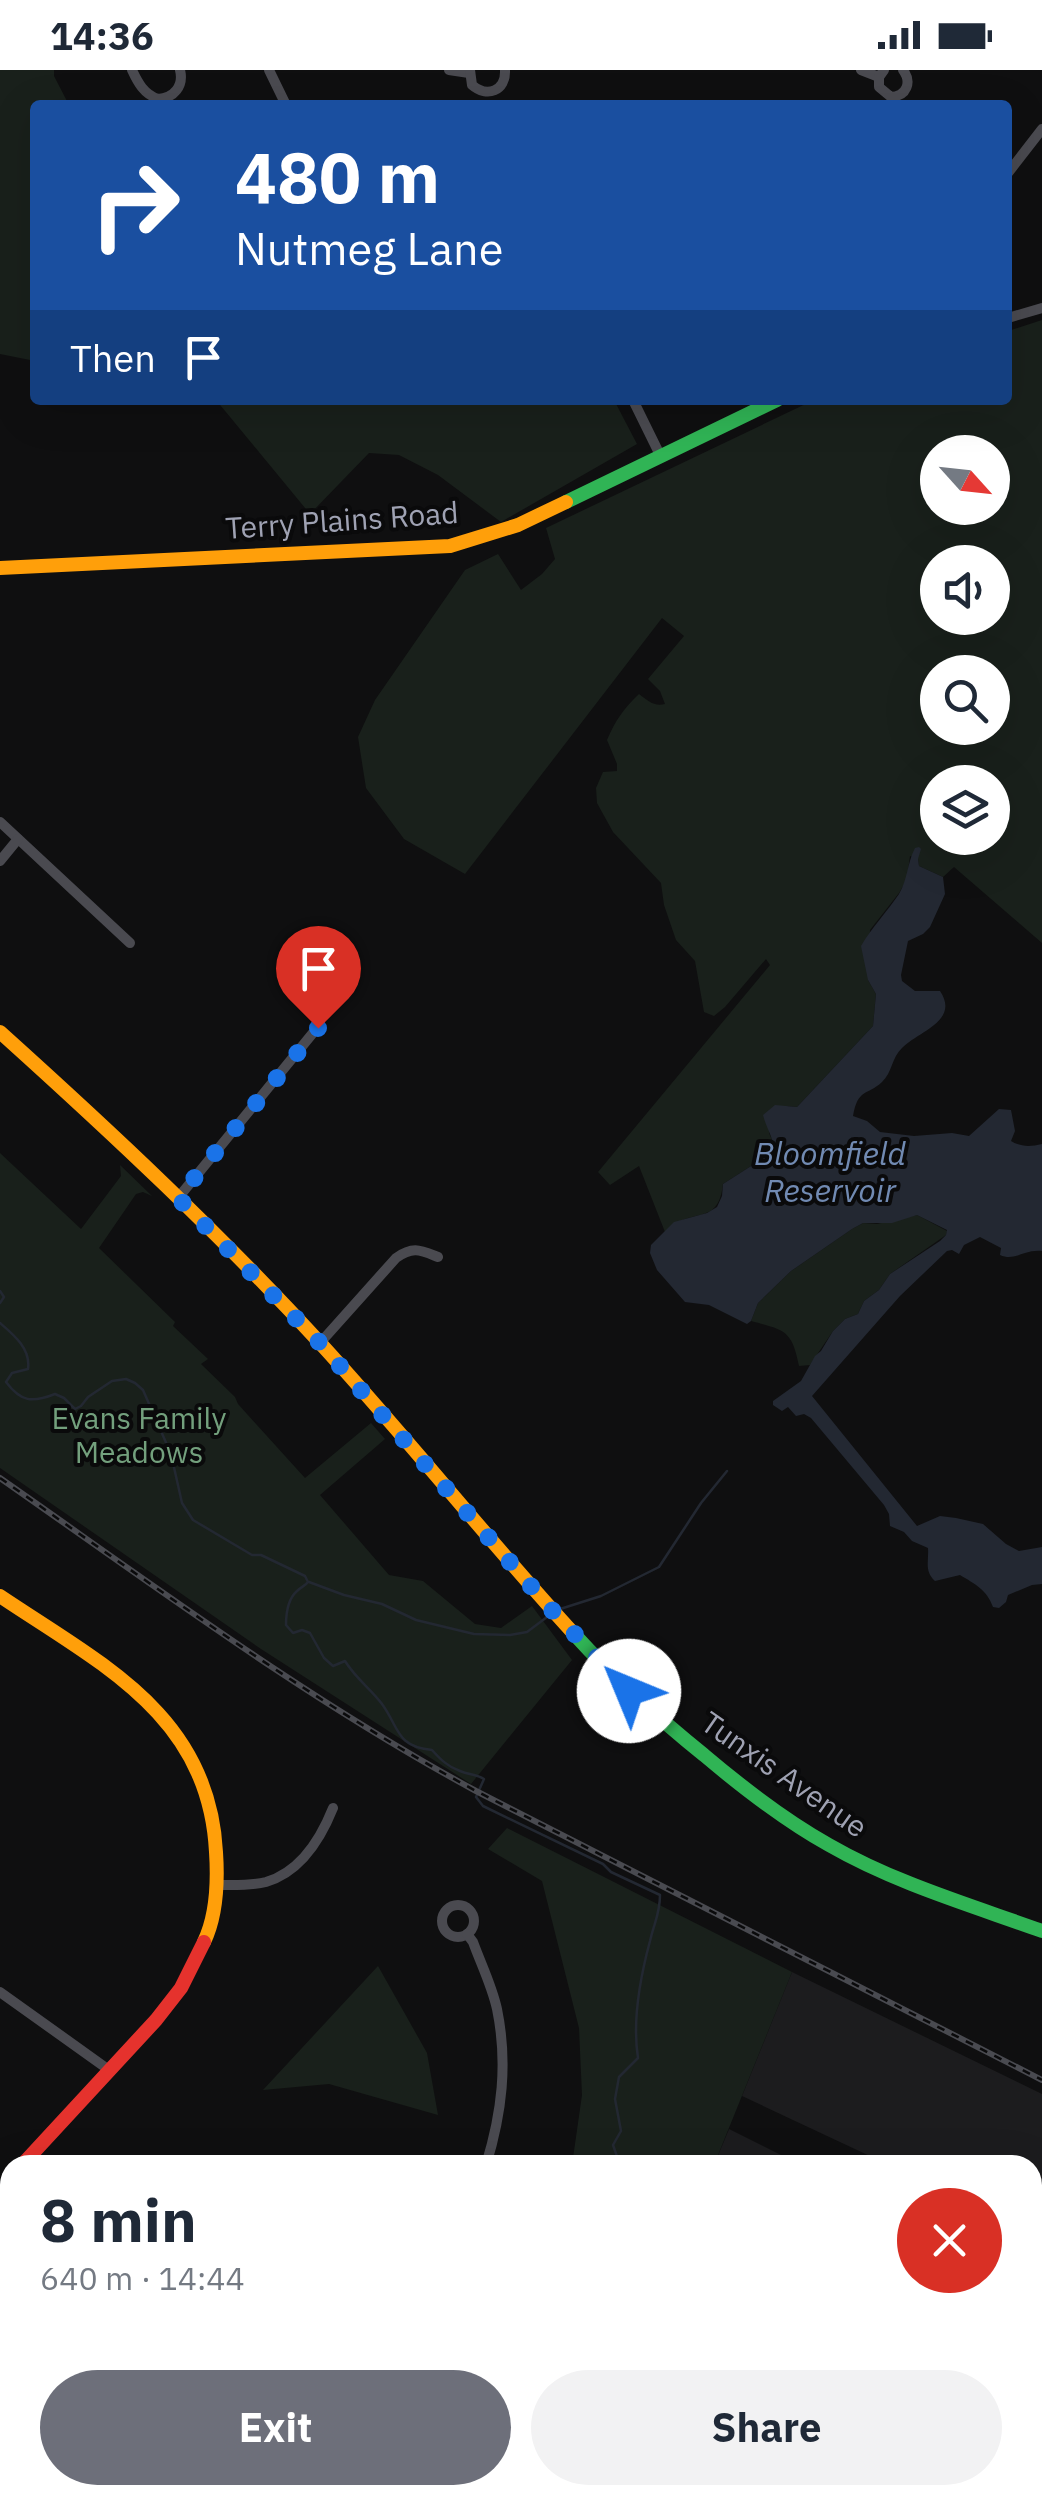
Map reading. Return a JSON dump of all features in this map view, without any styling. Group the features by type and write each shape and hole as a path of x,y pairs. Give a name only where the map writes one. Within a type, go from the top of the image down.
{"street":[{"path":"132,70 139,85 158,99 178,88 180,70"},
{"path":"270,70 284,100"},
{"path":"449,70 470,72 472,84 488,92 503,84 505,70"},
{"path":"861,70 881,74 882,92 896,96 908,86 903,70"},
{"path":"1012,168 1042,129"},
{"path":"1012,317 1042,308"},
{"path":"634,405 660,458"},
{"name":"Terry Plains Road","path":"0,568 450,546 518,525 767,405"},
{"path":"0,822 130,943"},
{"path":"0,861 18,840"},
{"path":"178,1198 318,1028"},
{"name":"Tunxis Avenue","path":"0,1032 178,1198 320,1343 553,1612 644,1706 728,1775 843,1853 895,1878 1042,1931"},
{"path":"320,1343 396,1258 407,1250 438,1257"},
{"path":"0,1596 130,1684 176,1732 208,1798 215,1826 218,1885 208,1934 181,1988 31,2155"},
{"path":"218,1885 262,1883 278,1877 308,1854 333,1808"},
{"path":"467,1934 496,2006 502,2043 502,2100 489,2155"},
{"path":"0,1992 109,2070"}],"shaded area":[{"path":"792,1972 1042,2094 1042,2155 868,2155 742,2096"},
{"path":"729,2129 781,2155 718,2155"}],"green space":[{"path":"0,70 54,70 66,100 30,100 30,360 0,354"},
{"path":"1042,320 1042,943 954,867 943,877 919,866 918,859 910,856 907,879 870,930 868,980 876,994 873,1026 797,1107 787,1106 769,1133 773,1152 723,1184 720,1198 710,1211 685,1219 665,1232 639,1166 610,1185 598,1172 770,965 766,959 714,1016 704,1012 695,961 676,940 661,883 613,832 597,803 596,788 603,772 617,771 607,740 613,727 639,694 654,704 665,704 660,691 648,679 684,636 662,618 465,874 404,839 366,788 358,737 375,700 465,570 498,554 521,590 555,559 546,528 804,405 1012,405 1012,330"},
{"path":"220,405 617,405 637,444 501,522 438,475 399,455 369,453 310,514"},
{"name":"Evans Family Meadows","path":"0,1153 81,1229 121,1176 120,1165 152,1196 136,1194 99,1248 175,1322 173,1326 208,1359 201,1364 305,1478 371,1423 385,1439 320,1495 389,1575 423,1581 475,1624 501,1628 532,1606 572,1660 471,1784 261,1649 0,1468"},
{"path":"917,1215 947,1231 946,1235 890,1274 879,1290 864,1301 858,1314 845,1319 833,1331 810,1365 799,1366 785,1333 751,1321 758,1303 791,1271 852,1229 863,1223 877,1224"},
{"path":"507,1828 792,1972 718,2155 573,2155 582,2095 579,2028 542,1881 488,1849"},
{"path":"378,1966 427,2053 438,2115 329,2084 263,2090"}],"water":[{"name":"Bloomfield Reservoir","path":"915,848 920,848 919,866 943,877 945,894 930,927 908,941 902,981 915,991 940,991 945,1010 935,1024 899,1052 885,1078 860,1097 853,1116 880,1132 969,1136 999,1109 1011,1110 1015,1131 1011,1141 1026,1146 1042,1144 1042,1251 1005,1257 1000,1255 1001,1248 980,1237 964,1245 959,1254 947,1251 900,1296 812,1396 917,1526 940,1516 956,1518 983,1524 1019,1551 1042,1547 1042,1584 1008,1595 999,1608 993,1607 984,1592 960,1575 935,1581 928,1570 928,1548 890,1526 884,1505 811,1418 773,1405 773,1401 801,1381 833,1331 845,1319 858,1314 864,1301 879,1290 890,1274 940,1241 947,1230 917,1215 892,1223 863,1223 791,1271 758,1303 747,1324 709,1305 685,1302 657,1270 650,1253 651,1245 674,1222 717,1207 723,1184 773,1152 763,1115 775,1105 797,1107 873,1026 876,994 868,980 861,946 899,894"}],"waterway":[{"path":"0,1291 4,1297 0,1303"},
{"path":"0,1323 27,1355 28,1369 12,1373 6,1382 22,1397 40,1399 55,1394 75,1409 112,1381 126,1379 143,1390 171,1454 182,1503 193,1520 252,1555 261,1555 305,1576 308,1582 291,1598 286,1625 293,1633 310,1633 333,1666 345,1661 382,1704 405,1740 432,1750 456,1769 484,1779 476,1797 483,1806 660,1895 638,1999 638,2058 619,2077 615,2099 621,2131 613,2145 616,2155"},
{"path":"557,1610 601,1596 659,1567 727,1471"},
{"path":"309,1582 382,1604 416,1620 474,1634 527,1632 551,1614"}],"railway":[{"path":"0,1478 233,1641 414,1756 1042,2080"}],"traffic: fast":[{"path":"566,502 767,405"},
{"path":"575,1635 670,1727 796,1825 880,1871 1042,1931"}],"traffic: slow":[{"path":"0,568 450,546 518,525 566,502"},
{"path":"0,1032 164,1184 283,1303 575,1635"},
{"path":"0,1596 75,1645 143,1698 171,1729 194,1764 209,1804 216,1852 216,1898 204,1942"}],"traffic: jam":[{"path":"31,2155 156,2020 181,1988 204,1942"}],"route":[{"path":"318,1028 178,1198 320,1343 549,1607 629,1691"}]}
